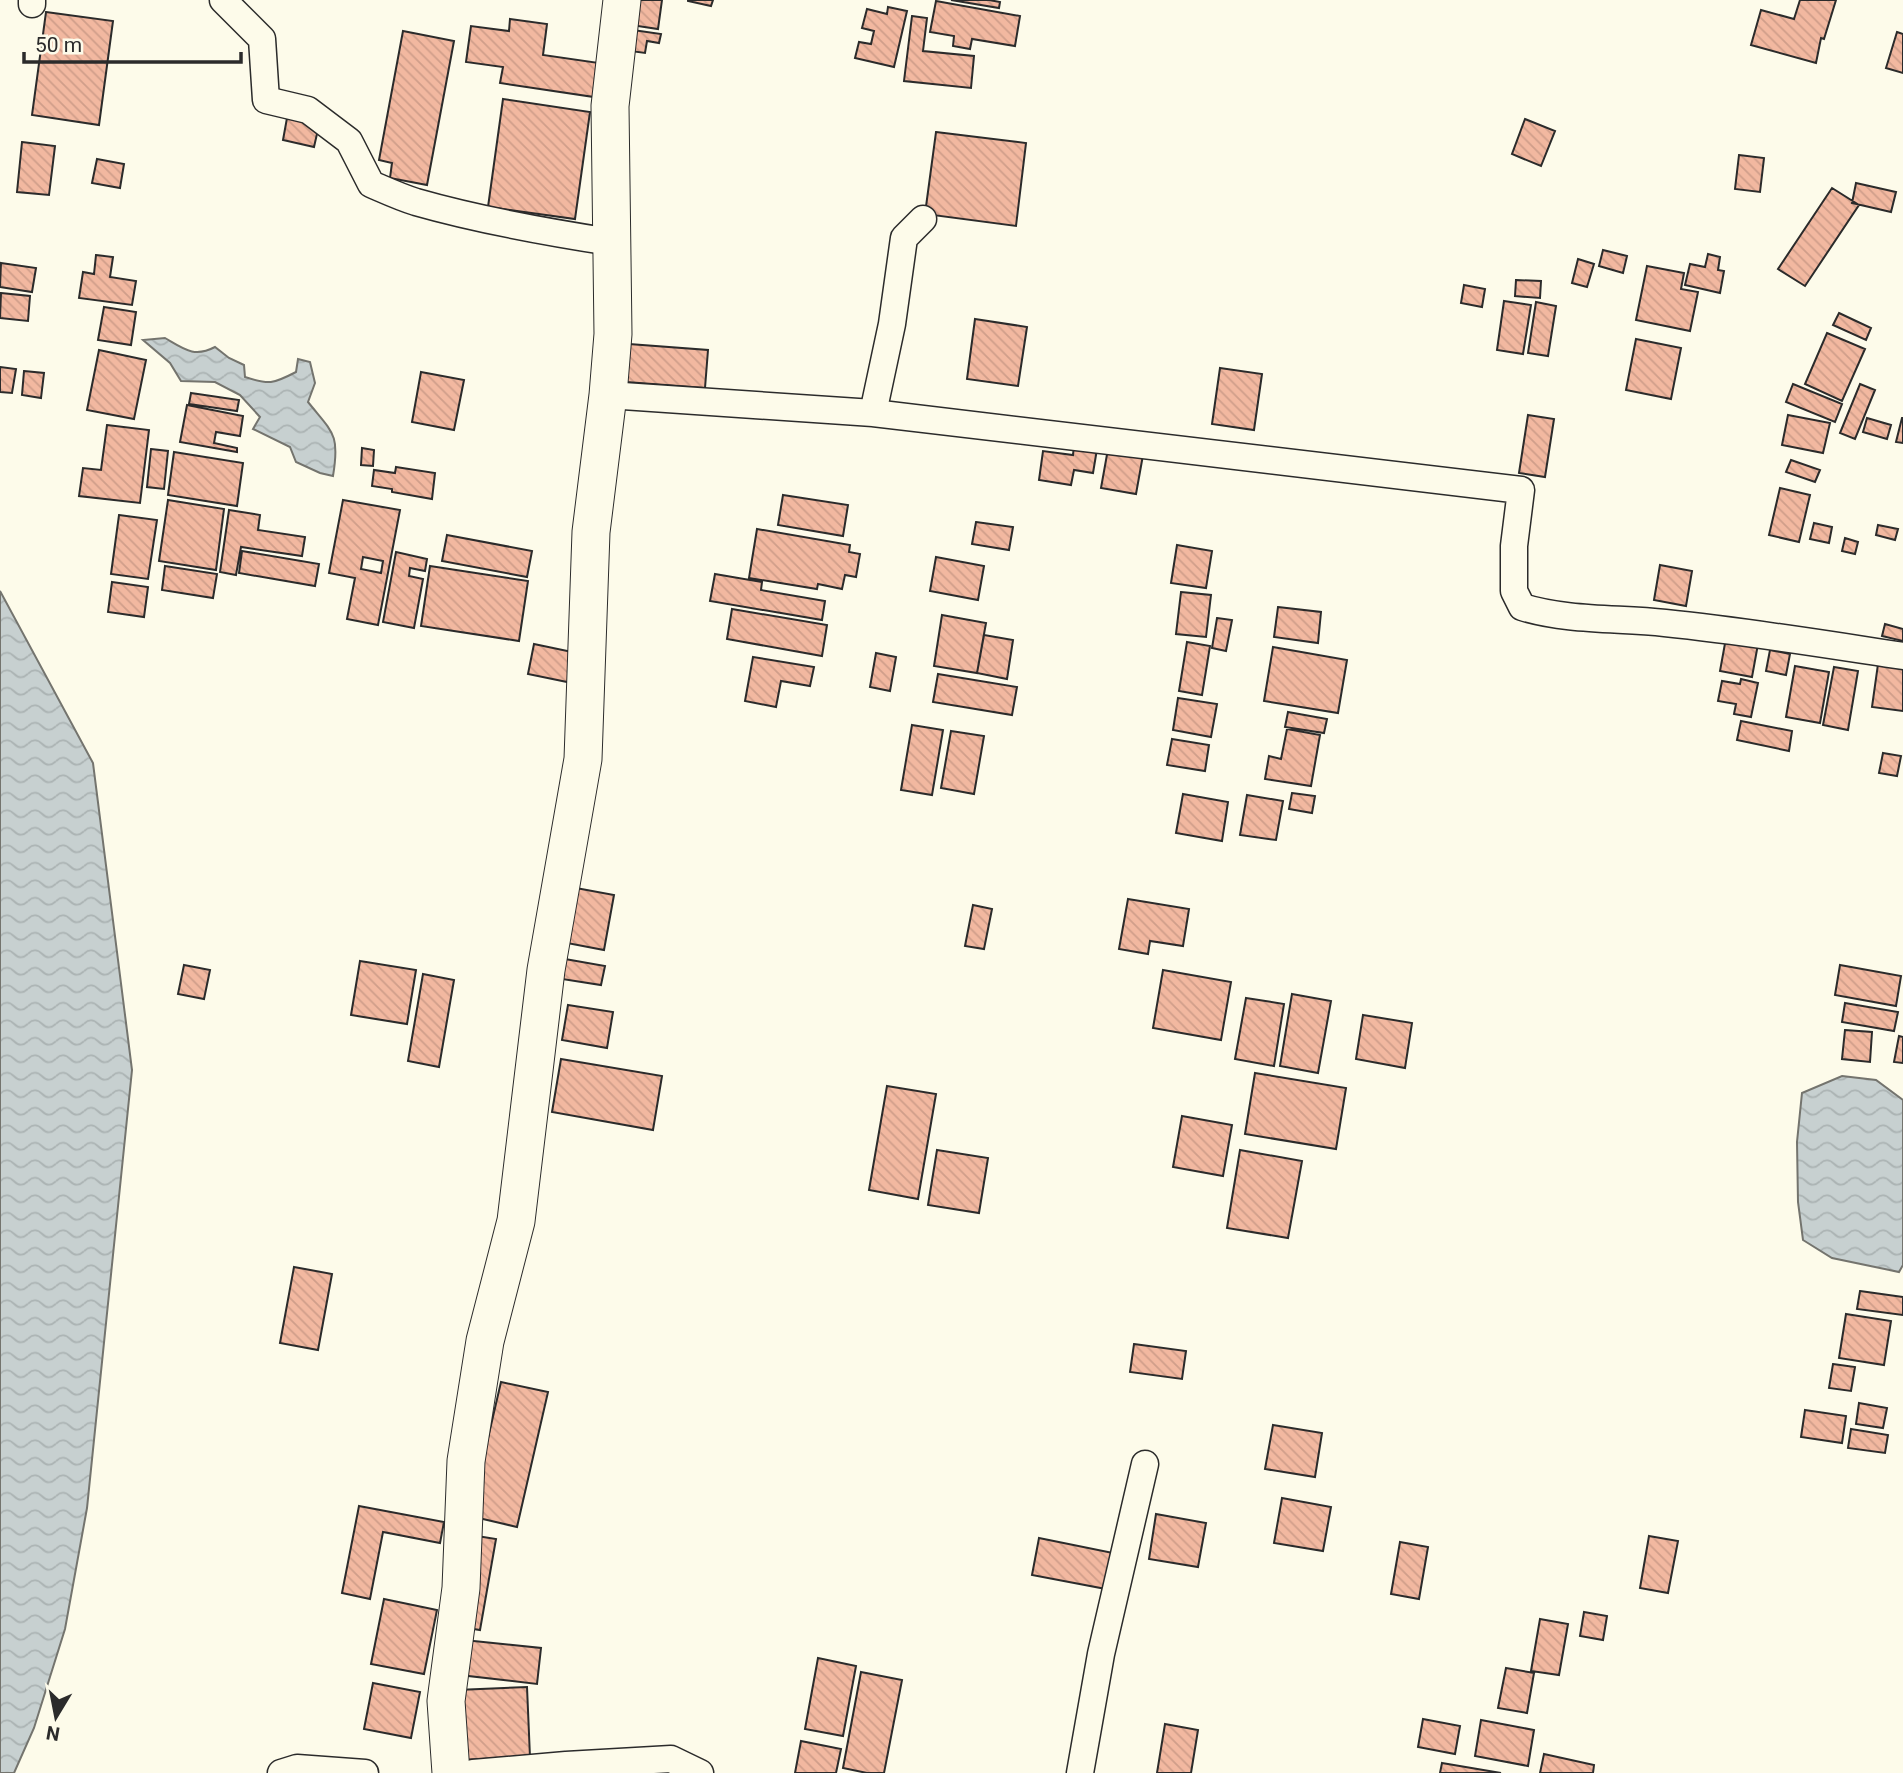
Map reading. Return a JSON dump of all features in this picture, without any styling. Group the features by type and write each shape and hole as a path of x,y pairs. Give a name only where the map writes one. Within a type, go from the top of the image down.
{"street":[{"path":"223,0 262,39 266,100 308,110 349,141 371,184 413,201 506,223 611,242"},
{"path":"451,1773 446,1701 461,1588 466,1461 485,1341 516,1221 545,970 583,759 592,532 613,334 610,106 622,0"},
{"path":"873,413 892,324 904,238 923,219"},
{"path":"608,395 873,413 1521,490 1514,546 1514,591 1522,607 1573,617 1662,622 1903,656"},
{"path":"1080,1773 1101,1654 1145,1464"},
{"path":"473,1773 671,1759 700,1773"},
{"path":"281,1773 297,1768 365,1773"}],"water":[{"path":"165,338 195,352 215,347 244,365 245,377 260,381 276,381 296,372 298,359 310,362 315,383 308,402 329,428 335,442 333,476 296,462 290,447 253,429 260,417 240,395 215,382 181,381 170,363 143,340"},
{"path":"0,591 93,763 132,1070 87,1508 65,1629 34,1728 14,1773 0,1773"},
{"path":"1842,1076 1876,1080 1903,1100 1903,1265 1899,1272 1832,1258 1803,1240 1798,1202 1797,1142 1802,1093"}],"building":[{"path":"635,0 662,0 658,29 631,25"},
{"path":"688,0 713,0 711,6"},
{"path":"951,0 989,0 1000,2 999,8"},
{"path":"1800,0 1836,0 1824,39 1821,38 1816,63 1751,45 1761,10 1794,19"},
{"path":"936,1 1020,16 1015,46 972,39 970,49 953,46 954,36 930,32"},
{"path":"888,7 907,11 894,67 855,58 859,42 871,44 874,31 862,28 867,9 887,14"},
{"path":"46,12 113,21 99,125 32,115"},
{"path":"912,16 927,18 923,51 974,56 971,88 904,81"},
{"path":"510,19 547,24 543,55 599,63 594,97 500,83 503,67 466,62 471,26 509,31"},
{"path":"626,29 661,34 659,43 647,41 645,53 623,50"},
{"path":"403,31 454,41 427,185 390,178 392,163 379,160"},
{"path":"1897,32 1903,34 1903,73 1886,68"},
{"path":"503,99 590,112 575,219 488,207"},
{"path":"287,118 319,125 314,147 283,140"},
{"path":"1525,119 1555,131 1541,166 1512,154"},
{"path":"936,132 1026,143 1016,226 925,214"},
{"path":"22,142 55,146 49,195 17,192"},
{"path":"1739,155 1764,158 1760,192 1735,189"},
{"path":"97,159 124,164 120,188 92,183"},
{"path":"1856,183 1896,192 1891,212 1852,203"},
{"path":"1832,188 1859,205 1805,286 1778,269"},
{"path":"1603,250 1627,256 1623,273 1599,266"},
{"path":"1708,254 1720,257 1718,270 1724,271 1720,293 1685,285 1690,264 1705,267"},
{"path":"96,255 113,257 110,277 136,281 132,305 79,298 83,272 94,274"},
{"path":"1578,259 1594,264 1587,287 1572,283"},
{"path":"1,263 36,268 32,292 0,287"},
{"path":"1647,266 1684,273 1681,289 1698,292 1690,331 1636,320"},
{"path":"1516,280 1541,281 1540,298 1515,296"},
{"path":"1464,285 1485,289 1482,307 1461,303"},
{"path":"1,293 30,296 28,321 0,318"},
{"path":"1504,301 1531,305 1523,354 1497,350"},
{"path":"1536,302 1556,306 1548,356 1528,353"},
{"path":"104,307 136,312 131,345 98,340"},
{"path":"1839,313 1871,328 1866,340 1833,325"},
{"path":"975,319 1027,327 1018,386 967,379"},
{"path":"1827,333 1865,349 1842,401 1805,384"},
{"path":"1636,339 1681,348 1671,399 1626,390"},
{"path":"629,344 708,350 705,388 626,382"},
{"path":"99,350 146,360 134,419 87,410"},
{"path":"0,367 16,369 12,393 0,392"},
{"path":"1220,368 1262,374 1254,430 1212,424"},
{"path":"24,371 44,373 41,398 22,395"},
{"path":"421,372 464,380 454,430 412,422"},
{"path":"1793,384 1842,404 1835,422 1786,402"},
{"path":"1860,384 1875,390 1855,439 1840,433"},
{"path":"191,393 239,400 237,411 189,404"},
{"path":"187,405 243,416 240,436 216,432 214,443 237,448 237,452 180,442"},
{"path":"1528,415 1554,419 1545,477 1519,473"},
{"path":"1788,415 1830,423 1823,453 1782,445"},
{"path":"1867,418 1891,425 1887,439 1863,432"},
{"path":"1903,418 1903,443 1896,442"},
{"path":"107,425 149,430 140,503 79,496 83,468 101,470"},
{"path":"1074,445 1097,449 1093,473 1074,470 1071,485 1039,480 1043,451 1073,455"},
{"path":"362,448 374,450 373,466 361,465"},
{"path":"151,449 168,451 164,489 147,487"},
{"path":"1108,449 1143,455 1136,494 1101,488"},
{"path":"174,452 243,463 237,506 168,495"},
{"path":"1791,460 1820,470 1815,482 1786,472"},
{"path":"396,467 435,473 432,499 372,486 374,470 395,473"},
{"path":"1780,488 1810,495 1799,542 1769,535"},
{"path":"783,495 848,505 843,536 778,525"},
{"path":"168,500 224,509 216,570 159,561"},
{"path":"343,500 400,510 378,625 347,619 355,578 329,573","holes":["363,557 383,561 381,573 361,569"]},
{"path":"229,510 260,515 258,530 305,537 302,556 241,547 236,575 220,572"},
{"path":"119,515 157,520 148,579 111,574"},
{"path":"976,522 1013,527 1009,550 972,544"},
{"path":"1814,523 1832,527 1829,543 1810,539"},
{"path":"1878,525 1898,529 1895,540 1876,535"},
{"path":"757,529 850,545 849,552 860,554 856,577 845,575 842,589 818,584 817,589 749,578"},
{"path":"447,535 532,551 527,577 442,561"},
{"path":"1845,538 1858,542 1855,554 1842,551"},
{"path":"1177,545 1212,551 1206,588 1171,583"},
{"path":"242,551 319,564 315,586 239,573"},
{"path":"396,552 427,559 425,571 410,568 409,576 423,579 414,628 383,622"},
{"path":"936,557 984,566 978,600 930,591"},
{"path":"1660,565 1692,571 1686,606 1654,600"},
{"path":"165,566 217,574 213,598 162,590"},
{"path":"430,566 528,581 519,641 421,626"},
{"path":"715,574 762,582 761,590 825,601 822,620 710,601"},
{"path":"112,582 148,587 144,617 108,612"},
{"path":"1181,592 1211,595 1206,637 1176,634"},
{"path":"1278,607 1321,612 1318,643 1274,637"},
{"path":"732,609 827,625 822,656 727,639"},
{"path":"942,615 986,623 977,673 934,666"},
{"path":"1217,618 1232,620 1226,651 1212,648"},
{"path":"1885,624 1903,629 1903,641 1882,636"},
{"path":"984,635 1013,640 1007,679 977,673"},
{"path":"1726,638 1758,644 1752,677 1720,671"},
{"path":"1187,642 1210,646 1202,695 1179,691"},
{"path":"534,644 577,653 572,683 528,674"},
{"path":"1273,647 1347,660 1338,713 1264,701"},
{"path":"1770,650 1790,654 1786,675 1766,671"},
{"path":"876,653 896,657 890,691 870,687"},
{"path":"753,657 814,667 810,686 781,681 776,707 745,701"},
{"path":"1878,664 1903,667 1903,711 1872,707"},
{"path":"1795,666 1829,672 1820,723 1786,717"},
{"path":"1834,667 1858,671 1848,730 1823,725"},
{"path":"938,674 1017,687 1012,715 933,702"},
{"path":"1741,679 1758,683 1751,717 1734,714 1736,704 1718,701 1722,681 1740,684"},
{"path":"1178,698 1217,704 1211,737 1173,730"},
{"path":"1288,712 1327,719 1324,733 1285,727"},
{"path":"1741,721 1792,731 1789,751 1737,740"},
{"path":"912,725 943,730 932,795 901,790"},
{"path":"1287,729 1320,735 1311,786 1265,779 1269,756 1281,759"},
{"path":"951,731 984,736 974,794 941,788"},
{"path":"1172,739 1209,745 1205,771 1167,765"},
{"path":"1883,753 1901,756 1897,776 1879,773"},
{"path":"1292,793 1315,796 1312,813 1289,809"},
{"path":"1183,794 1228,802 1222,841 1176,833"},
{"path":"1247,795 1283,801 1276,840 1240,835"},
{"path":"576,888 614,895 604,950 567,943"},
{"path":"1128,899 1189,909 1183,946 1150,941 1148,954 1119,949"},
{"path":"973,905 992,909 984,949 965,946"},
{"path":"565,959 605,966 601,985 562,979"},
{"path":"360,961 416,970 407,1024 351,1015"},
{"path":"184,965 210,970 204,999 178,994"},
{"path":"1840,965 1901,976 1896,1006 1835,995"},
{"path":"1163,970 1231,982 1221,1040 1153,1028"},
{"path":"423,974 454,980 439,1067 408,1061"},
{"path":"1292,994 1331,1001 1318,1073 1280,1066"},
{"path":"1246,998 1284,1004 1274,1066 1235,1059"},
{"path":"1845,1003 1898,1012 1894,1031 1842,1022"},
{"path":"568,1005 613,1012 607,1048 562,1040"},
{"path":"1363,1015 1412,1023 1405,1068 1356,1059"},
{"path":"1845,1030 1872,1032 1870,1062 1842,1059"},
{"path":"1899,1036 1903,1037 1903,1063 1894,1062"},
{"path":"561,1059 662,1076 653,1130 552,1112"},
{"path":"1255,1073 1346,1088 1336,1149 1245,1134"},
{"path":"887,1086 936,1094 918,1199 869,1190"},
{"path":"1182,1116 1232,1125 1223,1176 1173,1167"},
{"path":"937,1150 988,1158 979,1213 928,1205"},
{"path":"1240,1150 1302,1161 1288,1238 1227,1228"},
{"path":"294,1267 332,1274 318,1350 280,1343"},
{"path":"1860,1291 1903,1297 1903,1315 1857,1309"},
{"path":"1846,1314 1891,1321 1884,1365 1839,1358"},
{"path":"1134,1344 1186,1351 1182,1379 1130,1372"},
{"path":"1833,1364 1855,1367 1851,1391 1829,1388"},
{"path":"501,1382 548,1392 517,1527 470,1516"},
{"path":"1859,1403 1887,1408 1883,1428 1856,1424"},
{"path":"1805,1410 1846,1416 1842,1443 1801,1437"},
{"path":"1273,1425 1322,1433 1315,1477 1265,1469"},
{"path":"1851,1429 1888,1435 1885,1453 1848,1448"},
{"path":"1282,1498 1331,1507 1323,1551 1274,1543"},
{"path":"359,1506 444,1522 440,1543 383,1532 370,1599 342,1593"},
{"path":"1156,1514 1206,1523 1198,1567 1149,1559"},
{"path":"477,1536 496,1539 480,1630 461,1627"},
{"path":"1649,1536 1678,1541 1668,1593 1640,1588"},
{"path":"1039,1538 1113,1553 1106,1589 1032,1575"},
{"path":"1400,1542 1428,1547 1419,1599 1391,1594"},
{"path":"384,1599 437,1610 424,1674 371,1664"},
{"path":"1584,1612 1607,1616 1603,1640 1580,1636"},
{"path":"1540,1619 1568,1624 1559,1675 1531,1671"},
{"path":"464,1640 541,1648 537,1684 460,1675"},
{"path":"818,1658 856,1666 843,1736 805,1729"},
{"path":"1506,1668 1534,1673 1527,1713 1498,1708"},
{"path":"861,1672 902,1680 884,1773 843,1768"},
{"path":"373,1683 420,1692 411,1738 364,1729"},
{"path":"527,1687 530,1757 459,1760 457,1690"},
{"path":"1423,1719 1460,1726 1455,1754 1418,1747"},
{"path":"1481,1720 1534,1730 1528,1766 1475,1756"},
{"path":"1165,1724 1198,1730 1191,1773 1157,1773"},
{"path":"801,1741 841,1749 836,1773 795,1773"},
{"path":"1544,1754 1594,1765 1593,1773 1540,1773"},
{"path":"1442,1763 1501,1773 1440,1773"}]}
